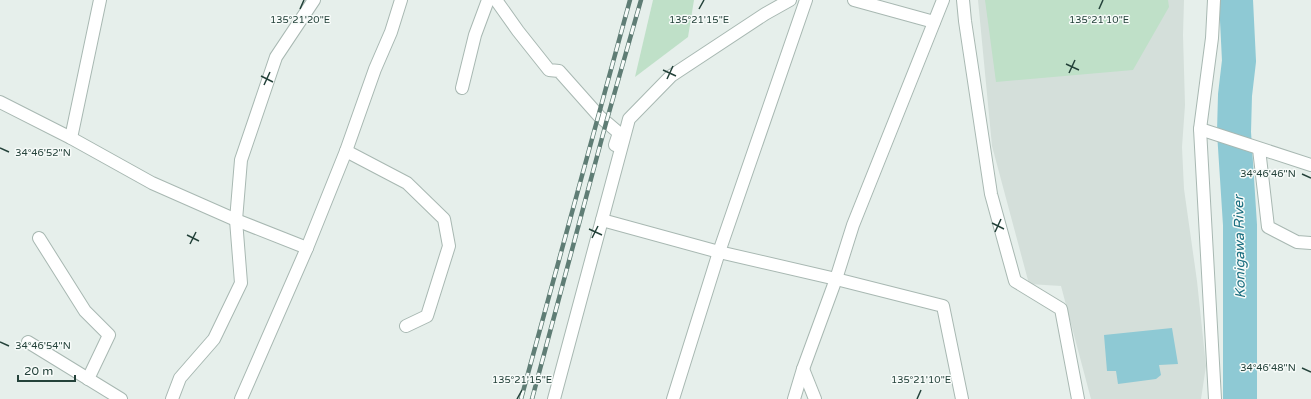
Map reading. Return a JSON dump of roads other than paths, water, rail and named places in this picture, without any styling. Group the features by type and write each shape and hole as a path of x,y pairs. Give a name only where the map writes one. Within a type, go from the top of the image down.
{"street":[{"path":"71,138 100,0"},
{"path":"172,399 180,378 214,339 241,283 236,220 241,160 276,57 314,0"},
{"path":"241,399 308,248 346,151 375,69 391,32 401,0"},
{"path":"462,88 475,35 488,0"},
{"path":"496,0 518,32 550,70 559,71 599,116 619,133 614,148 621,151"},
{"path":"554,399 629,119 671,76 765,14 790,0"},
{"path":"673,399 719,252 806,0"},
{"path":"854,0 934,22"},
{"path":"794,399 803,369 836,279 853,225 942,0"},
{"path":"963,0 991,194 1015,281 1061,308 1078,399"},
{"path":"1214,0 1212,38 1200,129 1215,399"},
{"path":"0,102 71,138 152,183 236,220 308,248"},
{"path":"1200,129 1311,165"},
{"path":"1258,149 1268,227 1297,242 1311,242"},
{"path":"346,151 407,183 444,219 449,246 427,316 406,326"},
{"path":"602,220 719,252 943,306 962,399"},
{"path":"39,238 85,311 109,335 88,378"},
{"path":"28,342 121,399"},
{"path":"803,369 815,399"}],"water":[{"path":"1172,328 1178,364 1159,365 1161,375 1156,379 1118,384 1116,371 1107,371 1104,335"}],"waterway":[{"name":"Konigawa River","path":"1236,0 1239,61 1235,95 1234,132 1240,225 1240,399"}],"railway":[{"path":"521,399 630,0"},
{"path":"532,399 606,123 641,0"}]}
